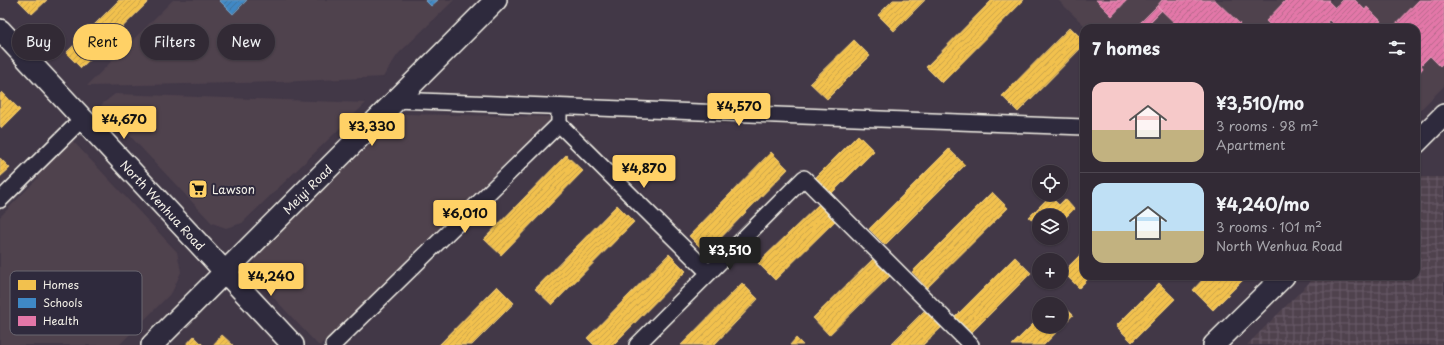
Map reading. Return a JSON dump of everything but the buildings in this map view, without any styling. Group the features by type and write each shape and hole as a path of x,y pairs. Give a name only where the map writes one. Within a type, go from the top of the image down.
{"street":[{"name":"Meiyi Road","path":"152,345 496,0"},
{"name":"North Wenhua Road","path":"0,30 293,345"},
{"path":"395,100 1080,127"},
{"path":"559,106 559,124 709,273"},
{"path":"1420,139 1444,115"},
{"path":"0,200 82,119"},
{"path":"333,345 559,124"},
{"path":"637,345 804,178 971,345"},
{"path":"1214,345 1280,280"}],"shaded area":[{"path":"173,0 454,0 398,54 383,77 279,82 87,86 113,60 132,60 132,41 140,33 140,60 209,60 209,24 149,24"},
{"path":"1058,0 1444,0 1444,86 1420,110 1420,24 1083,24"},
{"path":"115,94 366,103 242,223 226,228 212,223 101,105"},
{"path":"402,114 553,117 320,345 318,345 256,279 253,265 257,252"},
{"path":"70,138 177,252 181,272 172,292 142,322 142,271 10,271 10,335 129,335 119,345 0,345 0,217 38,178 37,171"},
{"path":"1420,177 1444,177 1444,345 1247,345 1312,280 1420,280"}],"place":[{"name":"Lawson","path":"198,189"}]}
